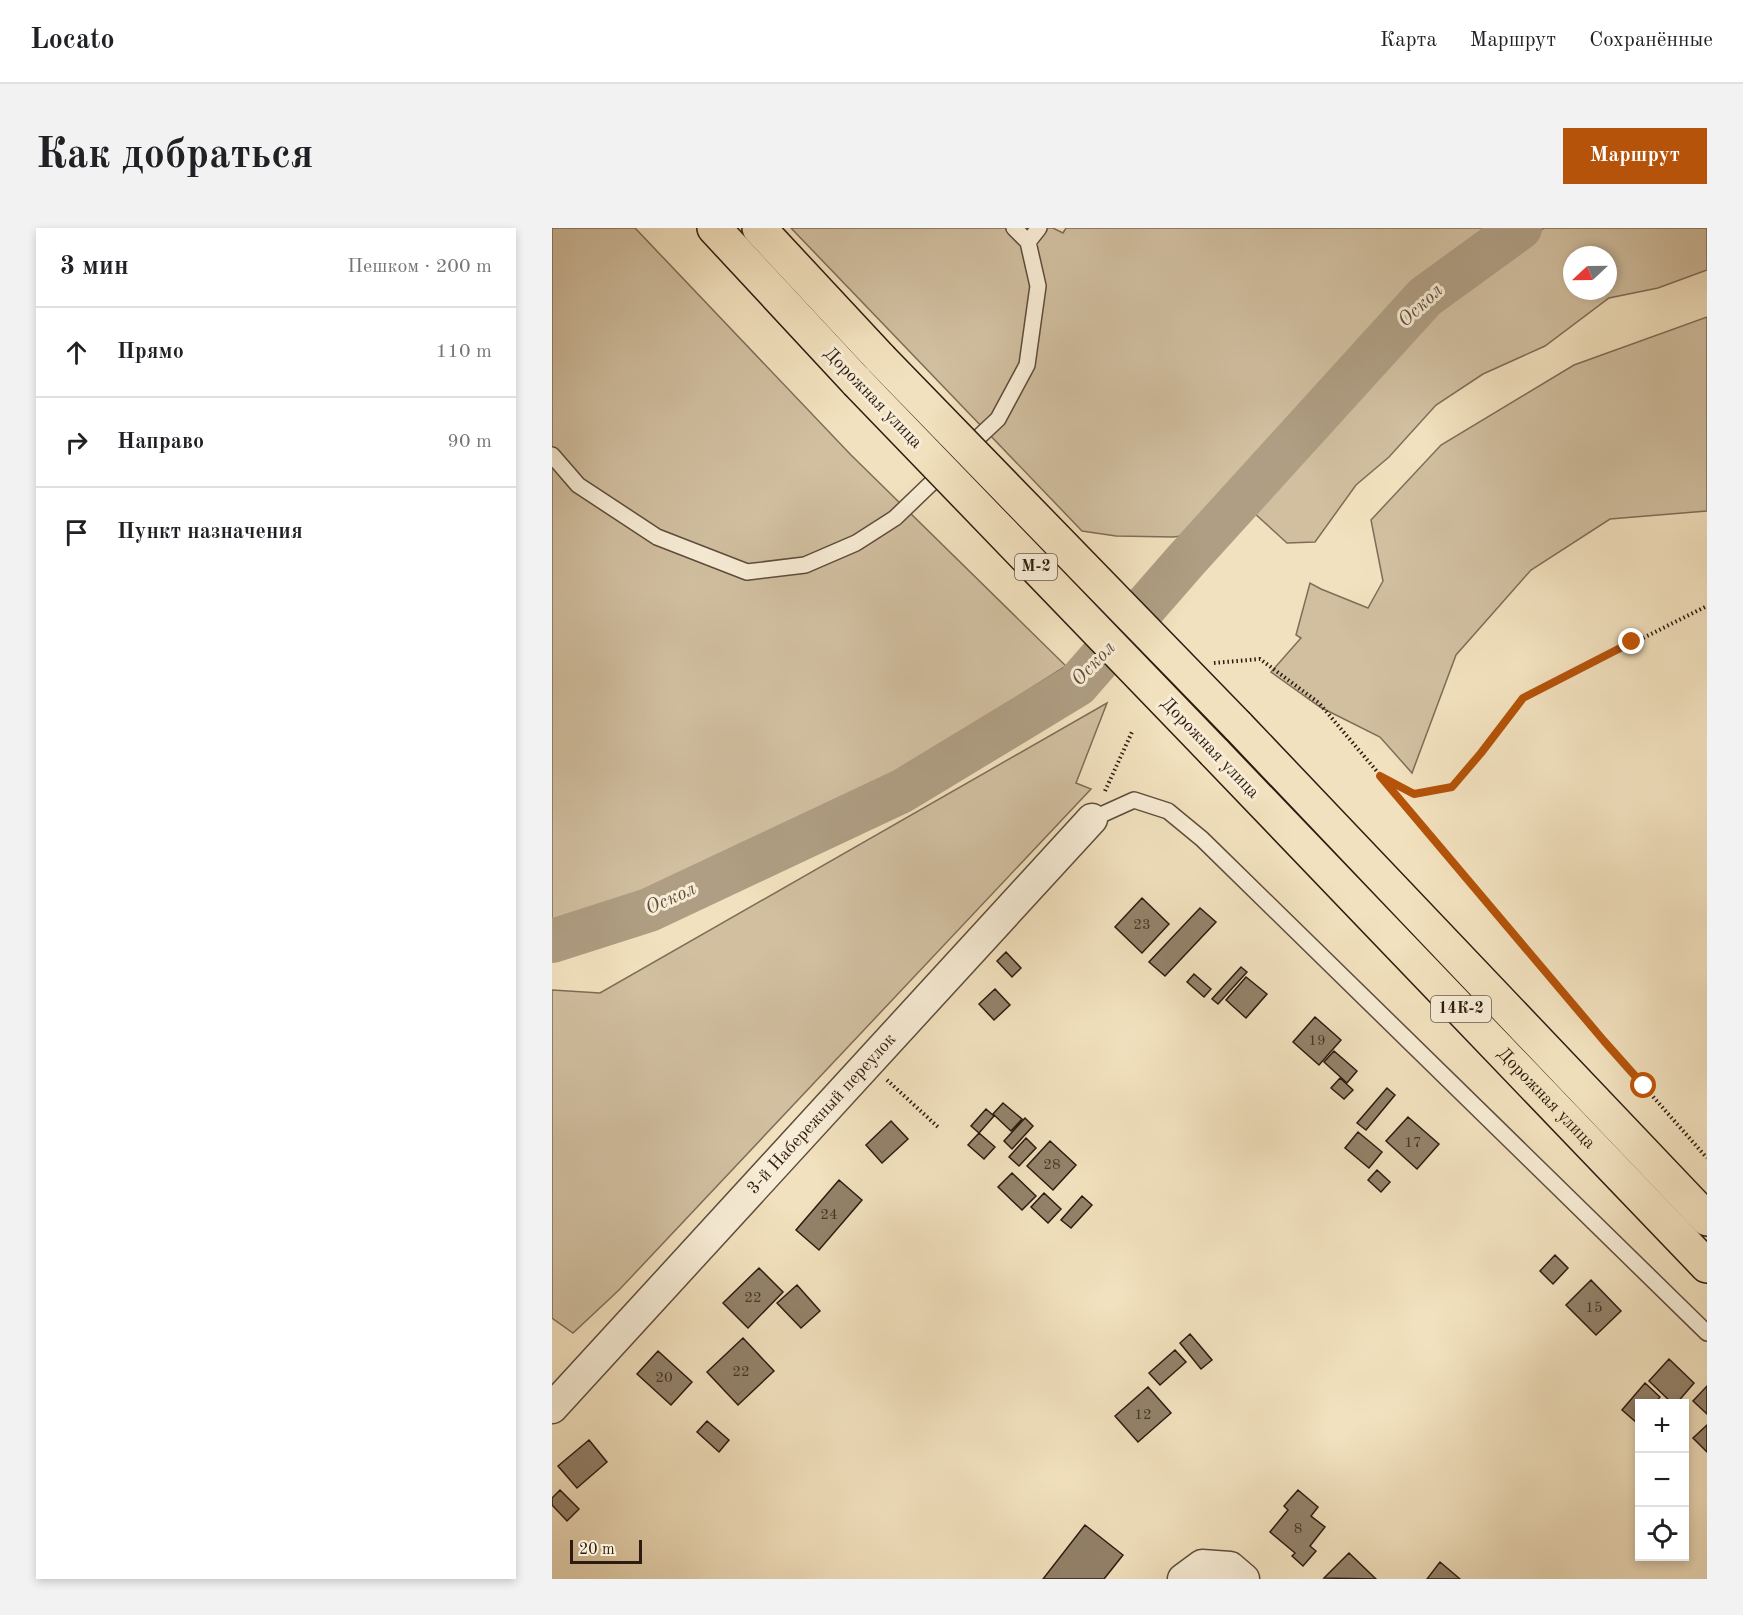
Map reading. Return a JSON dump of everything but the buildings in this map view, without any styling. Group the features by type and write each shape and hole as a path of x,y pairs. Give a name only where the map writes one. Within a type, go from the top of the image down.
{"main road":[{"name":"Дорожная улица","path":"714,228 857,382 1707,1266"},
{"name":"Дорожная улица","path":"759,228 881,359 1237,724 1707,1219"}],"street":[{"name":"3-й Набережный переулок","path":"552,1408 1092,819"},
{"path":"1183,1579 1202,1565 1230,1567 1244,1579"}],"lane":[{"path":"552,455 578,485 657,537 747,572 805,565 856,543 895,518 998,420 1027,365 1038,286 1028,243 1014,228"},
{"path":"1028,243 1039,228"},
{"path":"1092,819 1134,800 1168,811 1194,832 1707,1333"}],"path":[{"path":"1380,776 1414,794 1452,787 1523,698 1707,606"},
{"path":"1210,663 1260,659 1319,703 1604,1041 1707,1158"},
{"path":"1092,819 1132,732"},
{"path":"869,1064 938,1127"}],"shaded area":[{"path":"552,228 635,228 851,455 1066,666 861,796 692,874 552,926"},
{"path":"791,228 1053,228 1063,233 1066,228 1506,228 1420,291 1206,533 1173,537 1116,536 1082,531"},
{"path":"1544,228 1707,228 1707,270 1658,288 1617,296 1617,246 1563,246 1563,300 1606,300 1545,346 1483,374 1436,405 1389,457 1356,485 1315,542 1287,543 1253,512 1447,298"},
{"path":"1707,317 1707,511 1610,519 1531,570 1456,655 1412,773 1380,737 1320,707 1271,672 1301,638 1296,635 1310,583 1368,608 1383,581 1371,520 1441,445 1574,365"},
{"path":"1107,703 1076,783 1091,789 619,1290 573,1333 552,1318 552,990 600,993"}],"waterway":[{"name":"Оскол","path":"552,941 649,910 902,791 1077,685 1187,559 1425,297 1520,228"}],"route":[{"path":"1632,642 1523,698 1452,787 1414,794 1380,776 1644,1086"}]}
